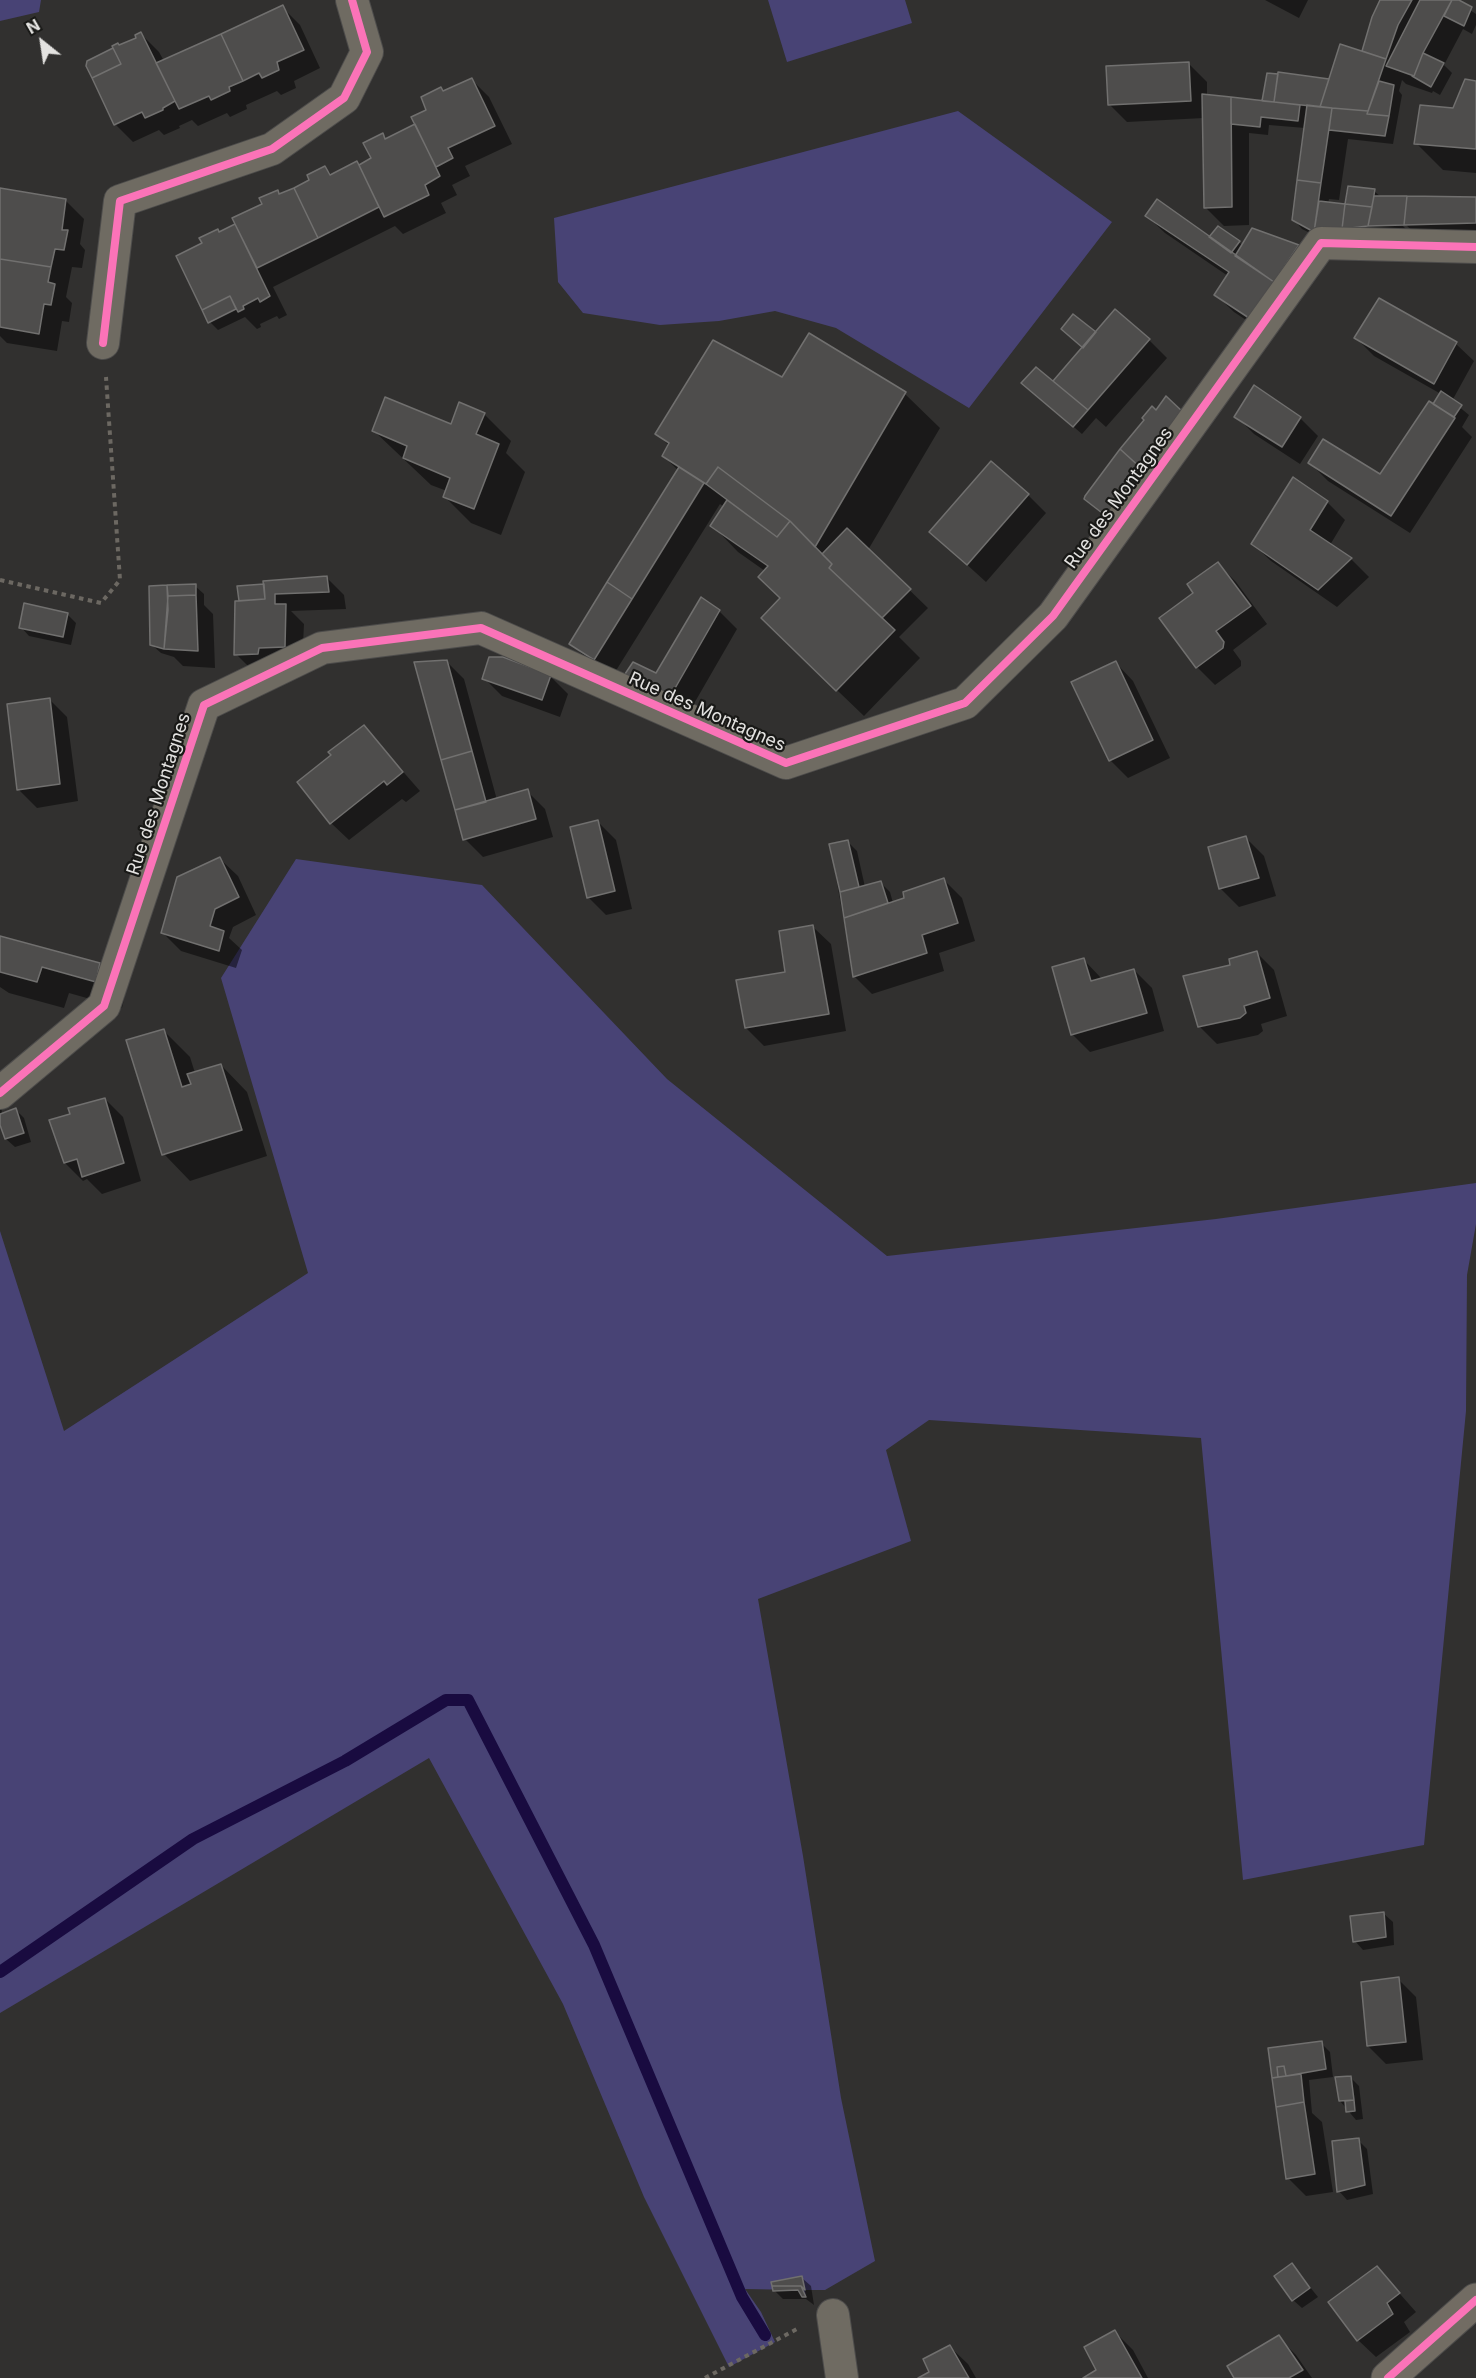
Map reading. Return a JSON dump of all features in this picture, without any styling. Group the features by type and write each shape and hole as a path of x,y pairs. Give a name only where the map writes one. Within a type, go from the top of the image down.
{"street":[{"path":"102,344 120,201 272,149 344,99 367,51 352,0"},
{"name":"Rue des Montagnes","path":"0,1093 104,1006 204,705 322,648 481,628 786,763 965,703 1053,616 1321,243 1476,247"},
{"path":"1388,2378 1476,2300"},
{"path":"833,2315 842,2378"}],"path":[{"path":"0,580 101,603 120,580 102,344"},
{"path":"705,2378 797,2329"}],"shaded area":[{"path":"0,0 41,0 39,12 0,21"},
{"path":"768,0 905,0 912,23 787,62"},
{"path":"958,111 1112,222 969,408 836,328 775,311 719,321 660,325 583,313 558,282 554,218"},
{"path":"296,859 482,885 667,1079 887,1256 1216,1219 1476,1183 1476,1224 1467,1275 1466,1411 1424,1845 1243,1880 1201,1438 929,1420 886,1450 911,1541 758,1599 803,1856 841,2098 875,2261 825,2290 805,2290 806,2297 802,2297 798,2290 745,2289 761,2312 775,2342 729,2367 644,2197 563,2004 429,1758 0,2013 0,1231 64,1431 308,1273 221,978"}],"building":[{"path":"1380,0 1412,0 1398,25 1386,59 1362,51 1372,17"},
{"path":"1420,0 1452,0 1423,53 1414,76 1386,66"},
{"path":"1452,0 1459,0 1472,7 1464,26 1444,16"},
{"path":"283,5 304,50 277,62 279,70 262,78 259,73 243,81 221,34"},
{"path":"141,32 175,101 163,110 145,118 142,112 114,125 92,78 121,64 112,46 136,38 135,35"},
{"path":"221,34 243,81 229,87 230,91 211,100 209,96 179,109 156,63"},
{"path":"1340,44 1386,59 1368,111 1320,107"},
{"path":"113,48 121,64 92,78 86,66 87,61"},
{"path":"1423,53 1444,63 1431,87 1412,76 1414,76"},
{"path":"1189,62 1191,101 1108,105 1106,66"},
{"path":"1278,72 1329,79 1320,107 1274,102"},
{"path":"1267,73 1278,74 1274,102 1262,101"},
{"path":"472,78 495,126 448,148 453,158 436,167 411,117 426,110 421,97 441,87 443,91"},
{"path":"1465,79 1476,81 1476,149 1414,144 1420,105 1453,108"},
{"path":"1379,81 1394,85 1389,116 1367,114"},
{"path":"1202,94 1231,97 1232,207 1204,208"},
{"path":"1231,97 1300,105 1298,121 1261,117 1260,127 1231,124"},
{"path":"1307,105 1332,108 1321,183 1297,180"},
{"path":"1332,108 1368,111 1367,114 1389,116 1385,136 1329,130"},
{"path":"415,124 440,176 425,185 429,195 384,217 359,165 371,158 363,143 383,133 385,139"},
{"path":"357,161 379,207 318,238 294,188 309,180 307,175 325,166 330,175"},
{"path":"1297,180 1321,183 1314,232 1292,220"},
{"path":"1348,186 1375,189 1372,207 1345,204"},
{"path":"0,188 66,199 62,230 68,230 64,250 55,249 51,267 0,259"},
{"path":"294,188 318,238 257,268 232,218 262,204 259,198 278,190 279,194"},
{"path":"1374,196 1407,196 1404,225 1368,226"},
{"path":"1407,196 1476,197 1476,223 1404,225"},
{"path":"1157,199 1274,282 1249,318 1214,295 1229,272 1145,216"},
{"path":"1319,201 1345,204 1342,229 1314,232"},
{"path":"1345,204 1372,207 1368,226 1342,229"},
{"path":"235,224 270,296 260,302 258,298 243,306 244,309 238,312 230,296 202,310 176,256 202,243 199,238"},
{"path":"1218,226 1240,241 1231,253 1209,237"},
{"path":"1252,228 1299,245 1274,282 1235,256"},
{"path":"0,259 51,267 48,282 55,284 51,305 44,304 39,334 0,327"},
{"path":"230,296 236,309 208,323 202,310"},
{"path":"1379,298 1457,342 1434,384 1354,338"},
{"path":"1115,309 1150,339 1088,410 1053,381"},
{"path":"1073,314 1096,332 1083,348 1061,329"},
{"path":"809,333 906,392 815,547 790,521 718,467 706,484 662,456 669,443 655,434 713,340 782,377"},
{"path":"1036,367 1088,410 1073,427 1021,383"},
{"path":"1254,385 1301,417 1282,447 1234,417"},
{"path":"1441,391 1462,405 1454,417 1433,404"},
{"path":"1166,396 1184,413 1142,469 1120,449 1144,420 1142,418 1152,406 1156,410"},
{"path":"385,397 451,424 459,402 485,413 476,434 499,444 474,509 443,497 450,478 403,458 407,446 372,431"},
{"path":"1429,401 1455,418 1391,516 1308,463 1323,439 1380,474"},
{"path":"1120,449 1142,469 1106,516 1084,499"},
{"path":"991,461 1029,494 967,565 929,532"},
{"path":"679,467 704,483 632,599 607,582"},
{"path":"718,467 790,521 777,537 706,484"},
{"path":"1293,477 1328,501 1310,530 1352,558 1318,590 1251,544"},
{"path":"727,500 777,537 790,521 832,564 829,568 895,630 836,691 761,618 780,598 758,577 768,566 710,526"},
{"path":"847,528 911,589 882,618 829,568 832,564 822,554"},
{"path":"1218,562 1251,606 1216,631 1224,642 1223,648 1196,668 1159,618 1193,593 1187,584"},
{"path":"327,576 329,592 275,594 275,604 286,604 285,647 259,648 258,654 234,655 235,601 265,599 263,581"},
{"path":"607,582 632,599 594,660 569,644"},
{"path":"196,584 196,595 168,596 167,585"},
{"path":"264,584 265,599 239,601 237,586"},
{"path":"167,585 168,610 164,649 150,645 149,586"},
{"path":"196,595 198,651 164,649 168,596"},
{"path":"701,597 720,610 670,697 623,677 633,662 656,673"},
{"path":"24,603 68,613 63,637 19,628"},
{"path":"489,657 503,657 551,675 542,700 482,679"},
{"path":"447,660 472,751 441,760 414,662"},
{"path":"1116,661 1153,740 1109,761 1071,682"},
{"path":"50,698 60,784 17,790 7,704"},
{"path":"364,725 403,772 387,785 384,781 330,824 297,782 331,755 328,752"},
{"path":"472,751 486,802 455,810 441,760"},
{"path":"528,789 536,819 463,840 455,810"},
{"path":"598,820 615,891 587,898 570,827"},
{"path":"1246,836 1259,878 1219,889 1208,847"},
{"path":"848,840 859,887 840,892 829,844"},
{"path":"220,857 239,897 215,909 210,926 224,931 219,951 161,933 177,877"},
{"path":"944,878 958,923 922,935 927,953 853,977 844,918 904,898 903,892"},
{"path":"881,881 888,903 844,918 840,892"},
{"path":"813,925 829,1014 745,1028 736,980 785,972 779,931"},
{"path":"0,936 100,963 96,982 42,967 37,982 0,972"},
{"path":"1257,951 1270,998 1244,1006 1246,1013 1240,1018 1198,1027 1183,976 1230,965 1229,959"},
{"path":"1084,958 1091,981 1134,969 1147,1013 1071,1035 1052,967"},
{"path":"164,1029 182,1087 191,1084 187,1074 221,1064 242,1130 162,1155 126,1040"},
{"path":"105,1098 124,1163 82,1177 77,1159 64,1163 49,1120 70,1114 68,1108"},
{"path":"16,1108 24,1133 5,1139 0,1125 0,1114"},
{"path":"1384,1912 1386,1937 1353,1942 1350,1916"},
{"path":"1399,1977 1406,2042 1367,2046 1361,1982"},
{"path":"1322,2041 1326,2069 1286,2076 1284,2066 1277,2067 1278,2077 1272,2078 1268,2048"},
{"path":"1284,2066 1286,2076 1278,2077 1277,2067"},
{"path":"1301,2074 1304,2102 1276,2107 1272,2078"},
{"path":"1351,2076 1354,2100 1339,2101 1335,2077"},
{"path":"1354,2100 1355,2111 1346,2112 1345,2101"},
{"path":"1304,2102 1315,2174 1286,2179 1276,2107"},
{"path":"1359,2138 1365,2185 1337,2192 1332,2141"},
{"path":"1292,2263 1310,2288 1292,2301 1274,2276"},
{"path":"1377,2266 1400,2293 1387,2303 1393,2314 1357,2341 1328,2302"},
{"path":"802,2276 805,2290 801,2286 772,2286 771,2282"},
{"path":"772,2286 801,2286 806,2297 802,2297 798,2290 773,2291"},
{"path":"1115,2330 1142,2378 1083,2378 1096,2370 1084,2347"},
{"path":"1279,2335 1303,2370 1289,2378 1234,2378 1227,2366"},
{"path":"950,2345 969,2378 918,2378 929,2372 923,2359"}],"waterway":[{"path":"0,1972 193,1839 345,1761 446,1700 468,1700 594,1945 742,2297 765,2335"}],"cycle path":[{"path":"103,343 120,201 272,149 344,98 367,52 352,0"},
{"path":"0,1093 104,1006 204,705 322,648 481,628 786,763 965,703 1053,616 1321,243 1476,247"},
{"path":"1388,2378 1476,2300"}]}
